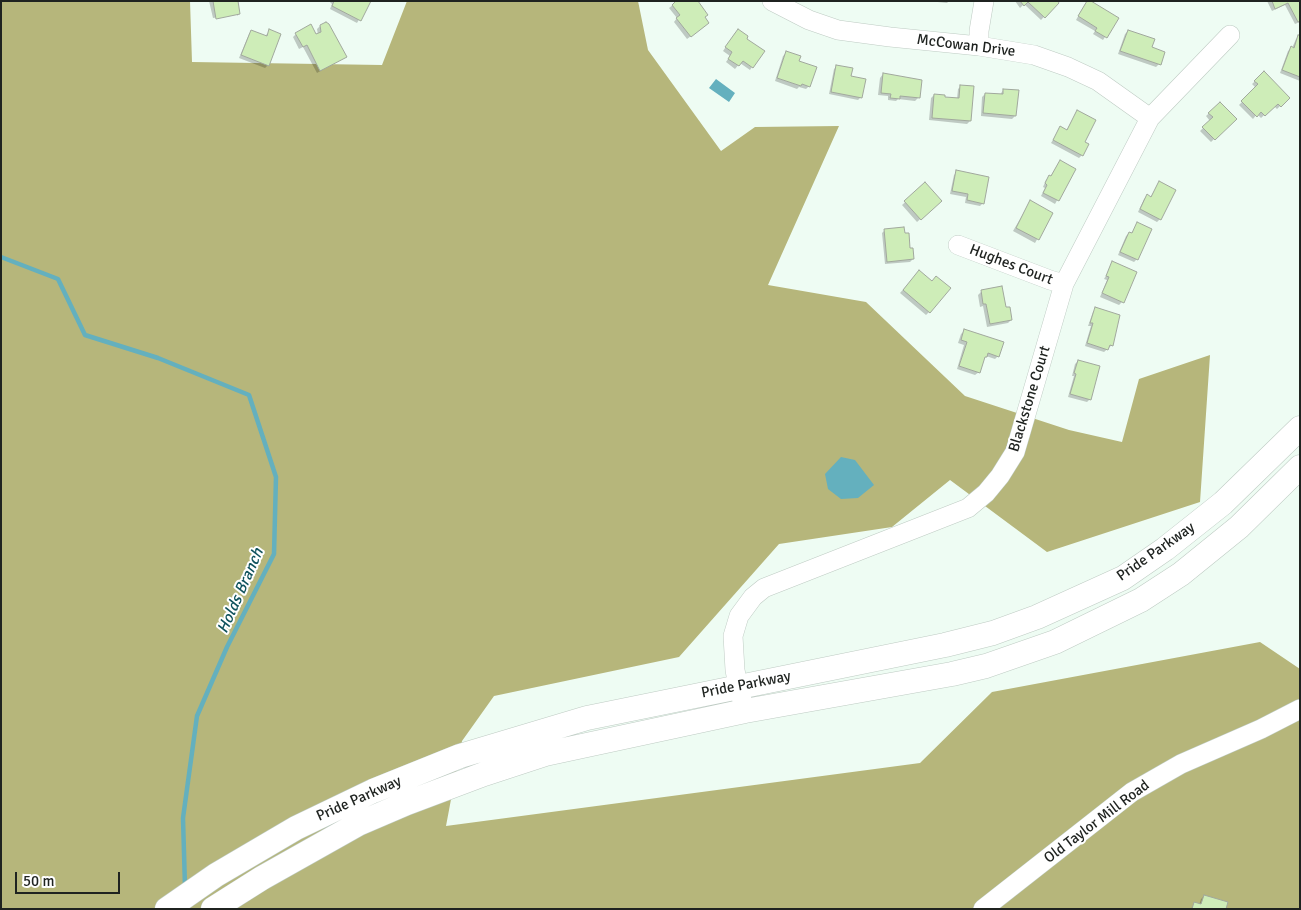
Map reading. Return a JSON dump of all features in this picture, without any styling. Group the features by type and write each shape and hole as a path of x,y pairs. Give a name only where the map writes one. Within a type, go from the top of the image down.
{"main road":[{"name":"Pride Parkway","path":"167,909 216,875 296,828 372,791 430,767 486,748 587,718 945,645 992,633 1037,617 1123,578 1165,549 1222,503 1300,428"},
{"name":"Pride Parkway","path":"213,909 358,824 484,774 546,754 745,711 952,674 986,666 1055,642 1141,600 1181,574 1239,527 1300,467"}],"street":[{"name":"McCowan Drive","path":"772,1 809,20 838,30 979,46 1034,55 1068,67 1098,81 1150,118"},
{"path":"979,46 979,30 984,1"},
{"name":"Blackstone Court","path":"745,711 738,686 733,636 739,616 753,597 764,588 968,508 986,493 1000,476 1016,452 1064,284 1150,118 1230,35"},
{"name":"Hughes Court","path":"958,245 1064,284"},
{"name":"Old Taylor Mill Road","path":"982,909 1132,792 1181,764 1261,729 1300,709"}],"green space":[{"path":"1,1 190,1 192,62 382,65 407,1 638,1 648,50 721,151 755,127 839,126 768,285 866,302 965,396 1069,430 1122,442 1139,379 1210,355 1200,502 1047,552 950,480 892,527 779,544 679,657 494,696 462,741 446,826 920,763 992,692 1260,642 1300,669 1300,909 1,909"}],"water":[{"path":"716,79 735,93 729,102 709,88"},
{"path":"841,457 855,460 874,485 858,498 841,499 828,489 825,474"}],"building":[{"path":"213,1 238,1 240,14 216,19"},
{"path":"334,1 371,1 361,21 332,6"},
{"path":"676,1 698,1 708,15 705,17 709,23 691,37 676,18 680,15 672,5"},
{"path":"1020,1 1058,1 1059,3 1045,18 1028,2 1024,6"},
{"path":"1087,1 1091,1 1119,18 1107,38 1095,31 1097,28 1078,16"},
{"path":"1272,1 1300,1 1300,21 1298,22 1288,3 1275,9"},
{"path":"326,22 329,24 347,57 320,71 307,45 303,47 295,33 311,24 316,34 321,32 320,25"},
{"path":"269,29 281,34 269,66 241,55 251,30 267,36"},
{"path":"738,29 748,36 747,39 765,51 753,68 743,61 739,66 728,59 732,52 725,47"},
{"path":"1128,30 1155,39 1152,47 1165,52 1161,65 1120,51"},
{"path":"1298,35 1300,35 1300,77 1282,70 1291,46 1294,48"},
{"path":"786,51 801,56 799,61 817,67 810,87 777,78"},
{"path":"836,65 853,68 851,76 866,79 862,98 831,92"},
{"path":"1264,71 1290,98 1281,107 1278,104 1265,116 1261,112 1257,117 1241,101 1258,84 1254,81"},
{"path":"883,73 922,80 920,98 900,96 900,99 890,98 891,94 881,93"},
{"path":"960,85 974,86 971,121 932,118 934,94 959,98"},
{"path":"1003,89 1019,90 1016,116 983,113 985,93 1003,94"},
{"path":"1220,102 1237,119 1215,140 1202,127 1213,117 1208,113"},
{"path":"1077,110 1096,120 1085,142 1089,144 1083,156 1053,140 1060,126 1067,130"},
{"path":"1060,160 1076,169 1059,201 1043,193 1049,175 1051,176"},
{"path":"956,170 989,177 984,204 967,200 968,194 952,191"},
{"path":"1159,181 1176,190 1161,220 1140,209 1147,194 1151,197"},
{"path":"925,182 942,201 921,220 904,201"},
{"path":"1030,200 1053,213 1039,240 1016,228"},
{"path":"1137,222 1152,229 1138,260 1120,252 1129,232 1132,233"},
{"path":"904,227 905,233 909,233 910,248 913,248 914,259 887,262 884,229"},
{"path":"1112,261 1137,272 1124,303 1102,293 1109,277 1106,276"},
{"path":"919,270 932,281 936,276 951,288 930,313 903,290"},
{"path":"1002,286 1006,307 1010,307 1012,320 990,324 986,304 983,304 981,290"},
{"path":"1095,307 1120,315 1113,346 1110,345 1108,350 1087,343 1093,323 1090,323"},
{"path":"964,329 1004,342 999,357 988,353 980,373 959,366 967,342 961,340"},
{"path":"1078,360 1100,366 1091,400 1070,394"},
{"path":"1204,895 1228,902 1226,909 1192,909 1194,902 1201,904"}],"waterway":[{"name":"Holds Branch","path":"1,257 58,279 85,335 158,358 249,395 276,477 274,554 227,647 197,716 183,818 185,887"}]}
